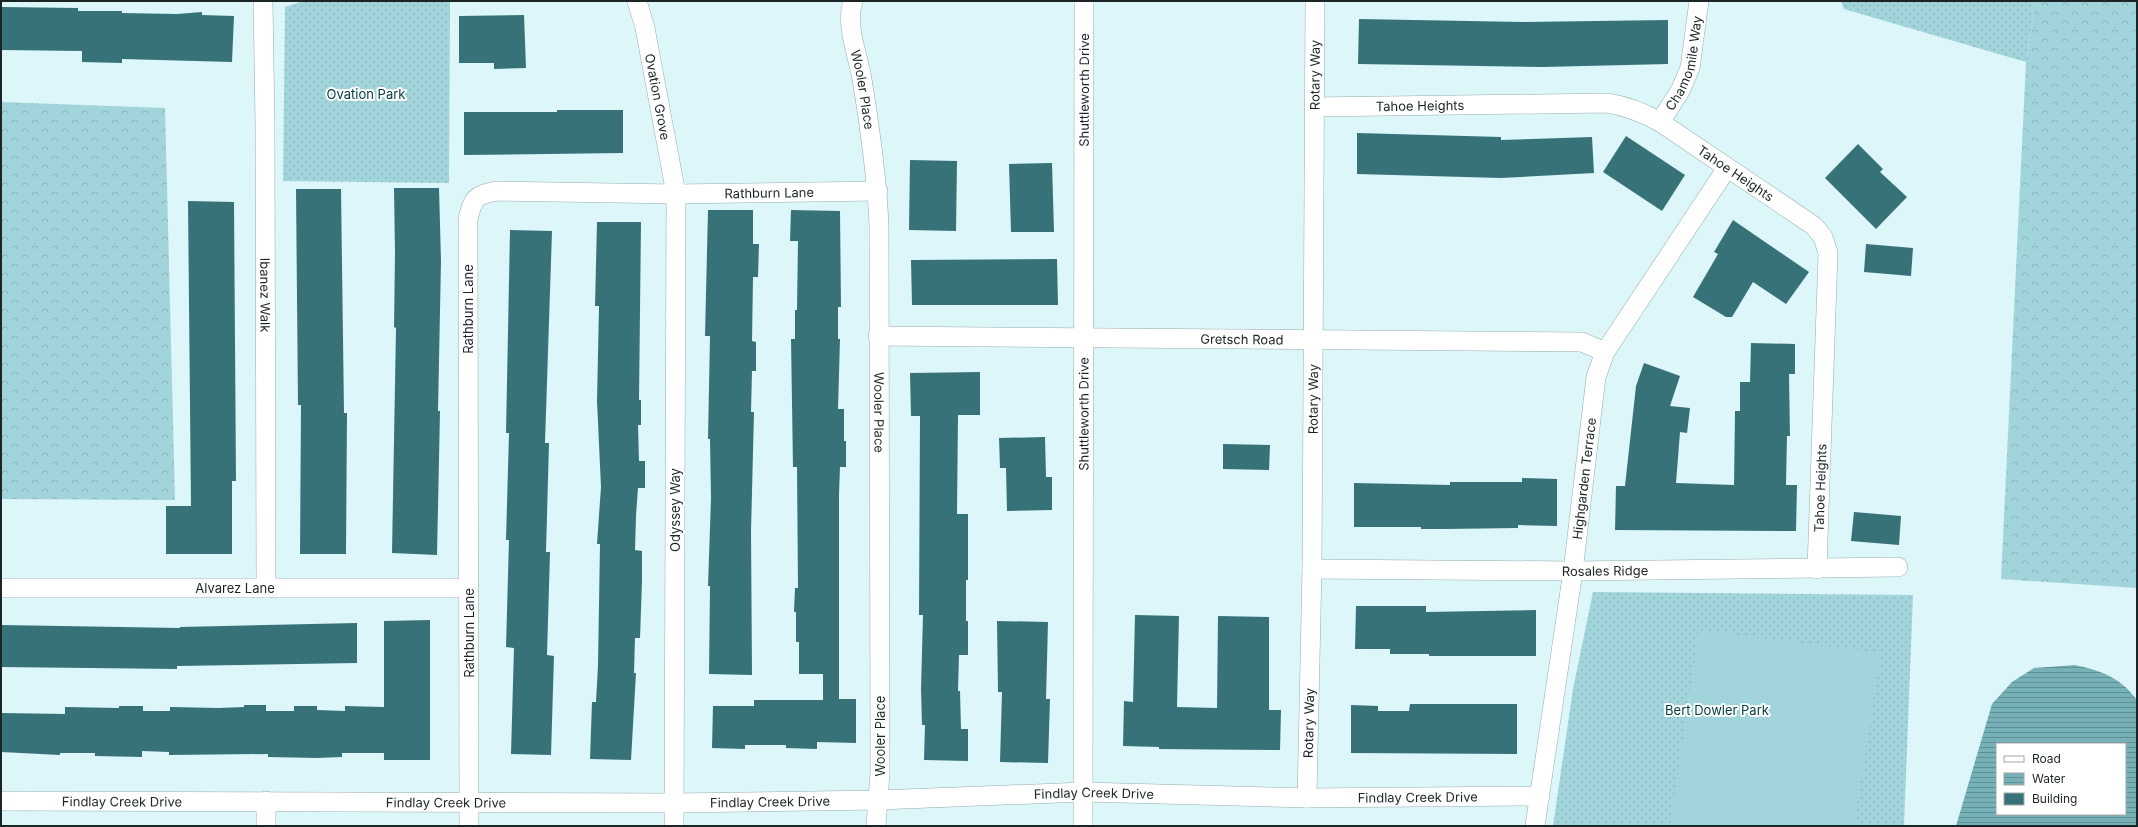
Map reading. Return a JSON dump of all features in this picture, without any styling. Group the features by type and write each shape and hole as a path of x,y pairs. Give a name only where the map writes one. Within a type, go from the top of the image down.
{"street":[{"name":"Ibanez Walk","path":"263,1 265,124 266,588"},
{"name":"Ovation Grove","path":"637,1 645,28 676,194"},
{"name":"Wooler Place","path":"853,1 849,12 862,78 878,191 879,226 879,800 876,826"},
{"name":"Shuttleworth Drive","path":"1083,826 1084,1"},
{"name":"Rotary Way","path":"1307,798 1312,569 1312,341 1315,1"},
{"name":"Chamomile Way","path":"1660,122 1680,91 1690,68 1699,1"},
{"name":"Tahoe Heights","path":"1314,107 1607,103 1636,109 1660,122 1814,226 1823,237 1828,253 1817,569"},
{"name":"Highgarden Terrace","path":"1535,826 1573,571 1596,377 1605,352 1728,168"},
{"name":"Rathburn Lane","path":"469,826 468,219 472,203 480,194 497,191 676,194 878,191"},
{"name":"Odyssey Way","path":"674,826 676,194"},
{"name":"Gretsch Road","path":"878,336 1083,337 1312,341 1582,342 1605,352"},
{"name":"Rosales Ridge","path":"1312,569 1573,571 1898,567"},
{"name":"Alvarez Lane","path":"1,588 469,588"},
{"name":"Findlay Creek Drive","path":"1,801 674,804 879,800 1084,792 1307,798 1540,796"},
{"path":"266,801 266,826"}],"green space":[{"name":"Ovation Park","path":"303,1 450,1 449,183 283,181 285,7"},
{"path":"1841,1 2035,1 2026,62 1844,9"},
{"path":"2035,1 2137,1 2137,588 2001,579 2026,62"},
{"path":"1,102 165,108 175,500 1,499"},
{"name":"Bert Dowler Park","path":"1593,592 1913,595 1904,826 1553,826 1573,689"},
{"path":"1699,630 1881,653 1854,826 1670,826"}],"water":[{"path":"2075,665 2110,676 2131,692 2137,700 2137,826 1956,826 1992,704 2012,682 2034,668"}],"building":[{"path":"1,7 78,8 78,11 122,11 122,13 177,14 202,12 202,15 234,16 232,62 122,59 122,63 82,62 82,51 1,50"},
{"path":"524,15 526,68 494,69 494,63 459,63 459,16"},
{"path":"1359,19 1523,22 1668,20 1668,64 1543,67 1358,64"},
{"path":"557,110 623,110 623,153 464,155 464,112 557,112"},
{"path":"1357,133 1501,137 1501,140 1592,137 1594,173 1501,178 1357,174"},
{"path":"1626,136 1685,175 1662,211 1603,172"},
{"path":"1858,144 1883,169 1880,172 1907,197 1876,229 1825,178"},
{"path":"910,160 957,161 956,231 909,230"},
{"path":"1052,163 1054,232 1011,232 1009,164"},
{"path":"394,188 439,188 441,261 437,555 392,553 396,328 394,327"},
{"path":"296,189 341,189 344,413 347,413 346,554 300,554 301,405 298,405"},
{"path":"188,201 234,202 236,481 232,481 232,554 166,554 166,506 191,506"},
{"path":"708,210 753,210 753,244 759,244 758,277 753,277 752,341 756,342 756,371 752,371 751,412 754,412 751,532 752,675 709,674 710,586 708,586 711,498 710,439 708,439 710,336 705,336"},
{"path":"791,210 840,211 841,307 838,307 838,339 840,339 838,409 844,409 846,467 840,467 839,494 839,699 856,699 856,743 817,742 817,749 786,748 786,745 745,745 745,749 712,748 713,706 754,706 754,700 823,700 823,674 799,674 799,642 796,642 796,612 794,612 795,588 798,588 797,467 793,467 791,339 795,339 798,241 790,241"},
{"path":"1733,220 1809,272 1786,304 1753,282 1732,317 1726,317 1693,297 1718,254 1714,252"},
{"path":"597,222 641,222 639,400 641,400 641,425 638,425 639,461 645,461 645,488 638,488 636,516 635,550 642,551 642,581 640,638 635,638 634,673 636,673 631,760 590,759 592,702 596,702 598,665 600,544 597,544 601,487 597,401 599,306 595,306"},
{"path":"510,230 552,231 545,443 549,443 546,552 550,552 547,655 554,656 551,755 511,754 514,648 506,647 509,540 506,540 509,433 506,433"},
{"path":"1866,244 1913,248 1911,276 1864,272"},
{"path":"1057,259 1058,305 912,305 911,260"},
{"path":"1751,343 1795,344 1795,374 1789,374 1790,436 1787,436 1786,485 1797,485 1796,531 1615,530 1616,486 1625,486 1636,386 1644,363 1680,376 1670,406 1690,408 1687,433 1680,432 1676,483 1734,485 1735,411 1740,411 1740,382 1750,382"},
{"path":"980,372 980,415 958,415 957,514 968,514 968,580 966,580 966,621 968,621 968,655 959,655 958,691 960,691 961,729 968,729 968,761 924,760 925,725 922,725 921,689 923,615 919,615 920,416 911,416 910,373"},
{"path":"1045,437 1046,477 1052,477 1052,510 1007,511 1006,468 1000,468 999,438"},
{"path":"1223,444 1270,445 1269,470 1223,469"},
{"path":"1522,478 1557,479 1557,526 1518,525 1518,528 1445,529 1421,529 1421,527 1354,527 1354,483 1450,485 1450,482 1522,482"},
{"path":"1854,512 1901,516 1899,545 1851,541"},
{"path":"1356,606 1426,606 1426,612 1536,610 1536,656 1429,656 1429,654 1390,654 1390,649 1355,649"},
{"path":"1135,615 1179,616 1177,707 1217,708 1218,616 1269,617 1269,710 1281,710 1280,750 1159,749 1159,747 1123,746 1124,701 1133,702"},
{"path":"430,620 430,760 384,760 384,753 342,753 342,757 317,758 268,757 268,754 169,755 169,752 142,751 142,757 95,756 95,753 60,753 60,755 1,752 1,713 65,714 65,707 119,708 119,706 143,706 143,711 170,711 170,707 219,708 244,707 244,705 266,705 266,711 294,711 294,706 317,706 317,710 345,711 345,706 384,707 384,621"},
{"path":"997,621 1048,622 1046,699 1050,699 1048,763 1000,762 1002,692 998,692"},
{"path":"357,623 357,663 177,666 177,669 1,667 1,625 180,628"},
{"path":"1410,704 1517,704 1517,754 1351,753 1351,705 1378,706 1378,711 1409,711"}]}
